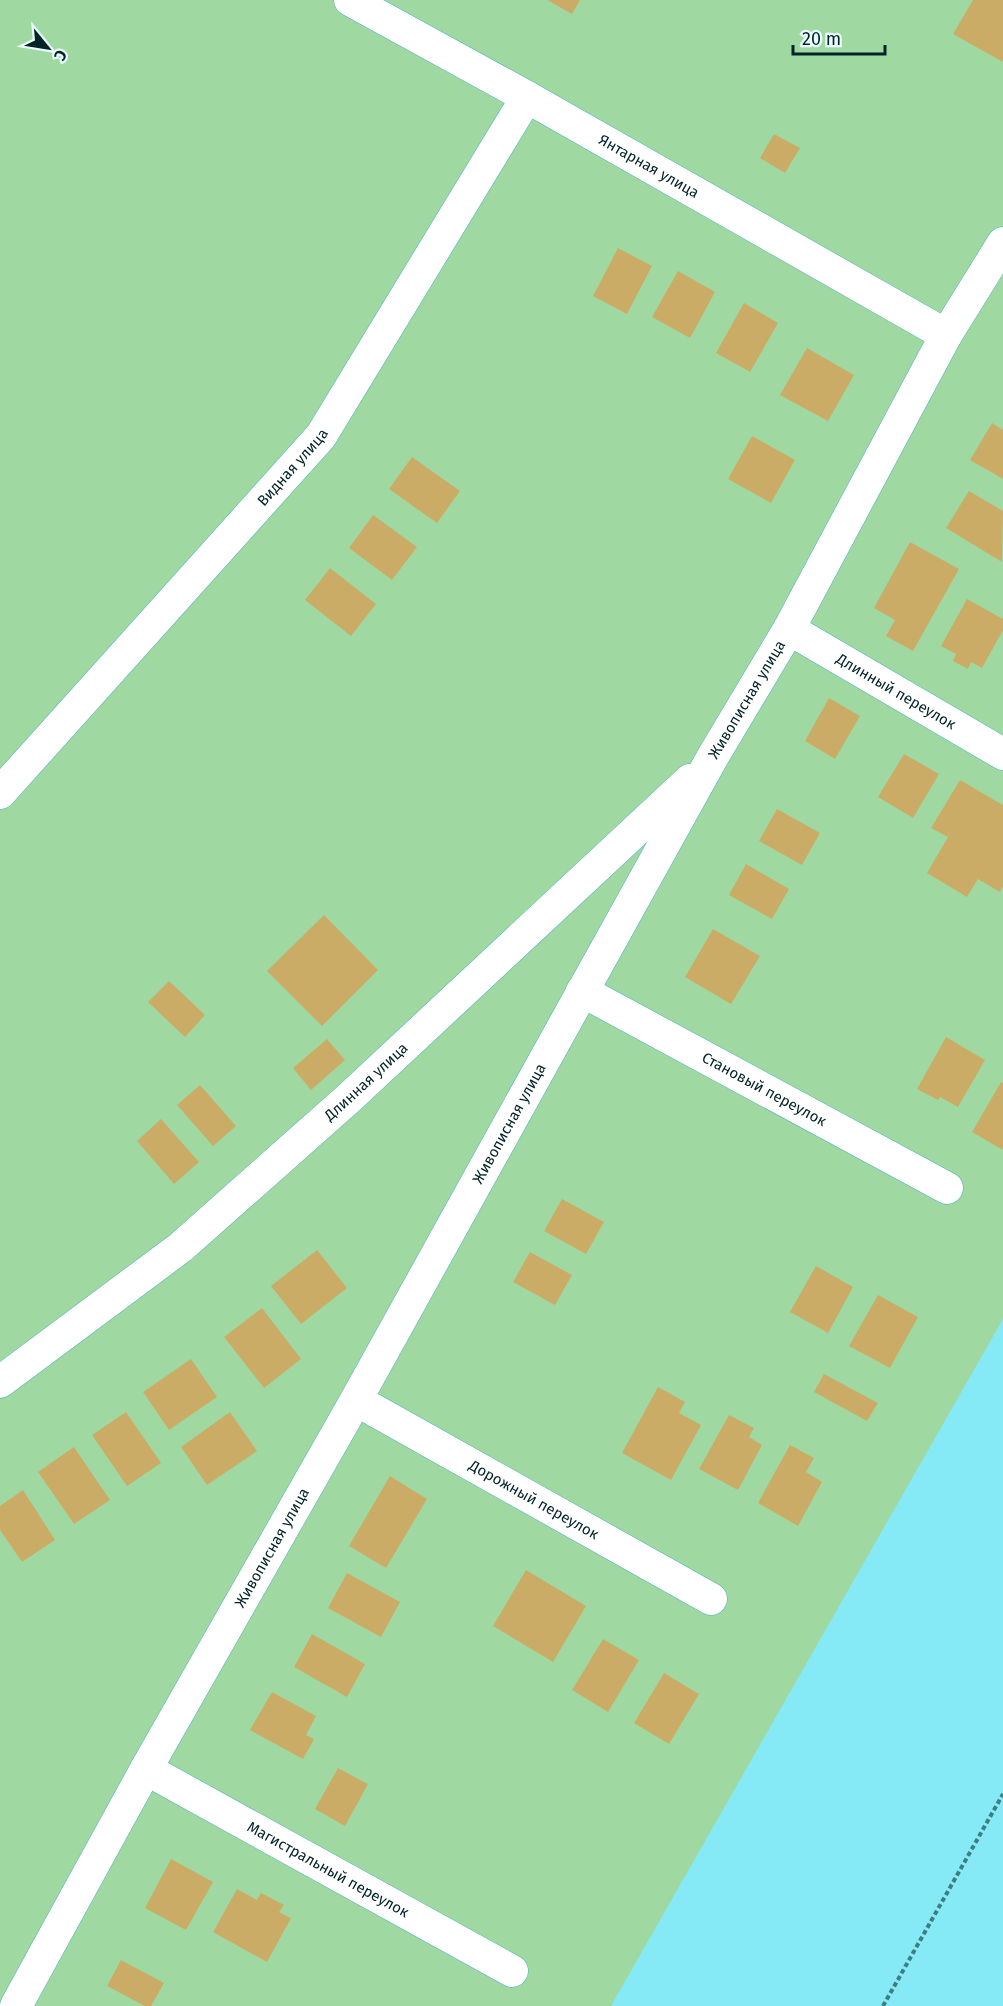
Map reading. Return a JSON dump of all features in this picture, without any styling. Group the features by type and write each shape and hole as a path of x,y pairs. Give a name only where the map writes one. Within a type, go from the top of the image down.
{"street":[{"name":"Янтарная улица","path":"350,0 527,97 946,335"},
{"name":"Видная улица","path":"0,793 321,436 527,97"},
{"name":"Живописная улица","path":"16,2006 146,1769 356,1400 712,758 789,629 946,335 1003,245"},
{"name":"Длинный переулок","path":"789,629 1003,754"},
{"name":"Длинная улица","path":"0,1382 181,1247 349,1098 712,758"},
{"name":"Становый переулок","path":"582,991 947,1188"},
{"name":"Дорожный переулок","path":"356,1400 711,1599"},
{"name":"Магистральный переулок","path":"146,1769 512,1971"}],"path":[{"path":"883,2006 1003,1794"}],"green space":[{"path":"0,0 1003,0 1003,1319 611,2006 0,2006"}],"building":[{"path":"547,0 580,0 572,14"},
{"path":"973,0 1003,0 1003,62 953,34"},
{"path":"774,134 800,148 785,173 760,158"},
{"path":"618,248 652,266 627,314 593,296"},
{"path":"678,271 715,292 690,338 652,317"},
{"path":"744,303 778,323 750,372 716,353"},
{"path":"807,348 854,375 828,421 780,395"},
{"path":"992,423 1003,430 1003,479 970,460"},
{"path":"752,436 795,460 771,503 728,479"},
{"path":"412,457 460,491 437,523 389,489"},
{"path":"969,491 1003,511 1002,562 946,528"},
{"path":"373,515 417,547 392,580 349,548"},
{"path":"910,542 959,569 913,651 886,636 895,620 874,608"},
{"path":"330,568 376,604 351,636 305,600"},
{"path":"967,599 1003,619 1003,630 982,668 971,662 968,669 953,661 956,654 941,646"},
{"path":"829,698 860,716 835,759 805,741"},
{"path":"904,754 939,774 913,818 878,797"},
{"path":"960,780 1003,805 1003,886 1000,892 978,879 967,897 927,873 948,837 931,828"},
{"path":"777,809 820,833 802,865 759,841"},
{"path":"746,864 789,889 772,919 729,895"},
{"path":"324,915 378,970 322,1026 267,971"},
{"path":"713,929 760,956 731,1004 685,977"},
{"path":"169,981 205,1015 185,1037 148,1002"},
{"path":"946,1037 985,1060 958,1107 940,1097 938,1100 917,1089"},
{"path":"327,1039 345,1060 311,1090 293,1068"},
{"path":"1001,1082 1003,1083 1003,1150 972,1132"},
{"path":"200,1085 236,1126 213,1146 177,1105"},
{"path":"161,1119 199,1162 174,1184 137,1141"},
{"path":"562,1199 604,1222 586,1254 544,1231"},
{"path":"317,1250 347,1288 301,1324 271,1286"},
{"path":"530,1252 572,1275 555,1305 513,1282"},
{"path":"816,1266 853,1287 828,1333 790,1312"},
{"path":"878,1295 918,1317 890,1368 849,1346"},
{"path":"262,1308 301,1359 264,1388 224,1337"},
{"path":"191,1359 217,1397 169,1430 143,1392"},
{"path":"824,1374 878,1403 867,1421 814,1392"},
{"path":"658,1387 685,1402 679,1413 701,1425 671,1480 622,1453"},
{"path":"126,1412 161,1463 127,1486 92,1435"},
{"path":"230,1412 257,1451 207,1485 181,1447"},
{"path":"729,1415 754,1428 749,1437 762,1445 738,1490 699,1469"},
{"path":"790,1445 814,1458 806,1472 822,1482 798,1526 758,1503"},
{"path":"74,1447 110,1500 74,1524 38,1472"},
{"path":"390,1476 427,1499 386,1568 349,1546"},
{"path":"23,1490 55,1540 22,1562 0,1530 0,1506"},
{"path":"526,1570 586,1606 553,1662 493,1626"},
{"path":"347,1573 400,1602 381,1637 328,1608"},
{"path":"312,1634 365,1664 347,1697 294,1667"},
{"path":"603,1639 639,1660 608,1712 572,1690"},
{"path":"664,1673 699,1694 669,1744 634,1723"},
{"path":"272,1692 316,1716 306,1735 314,1739 303,1759 250,1730"},
{"path":"338,1768 368,1784 345,1826 315,1809"},
{"path":"171,1859 213,1882 186,1930 145,1908"},
{"path":"237,1889 257,1900 261,1893 284,1905 279,1912 291,1918 267,1962 213,1932"},
{"path":"121,1960 164,1983 151,2006 145,2006 107,1986"}]}
